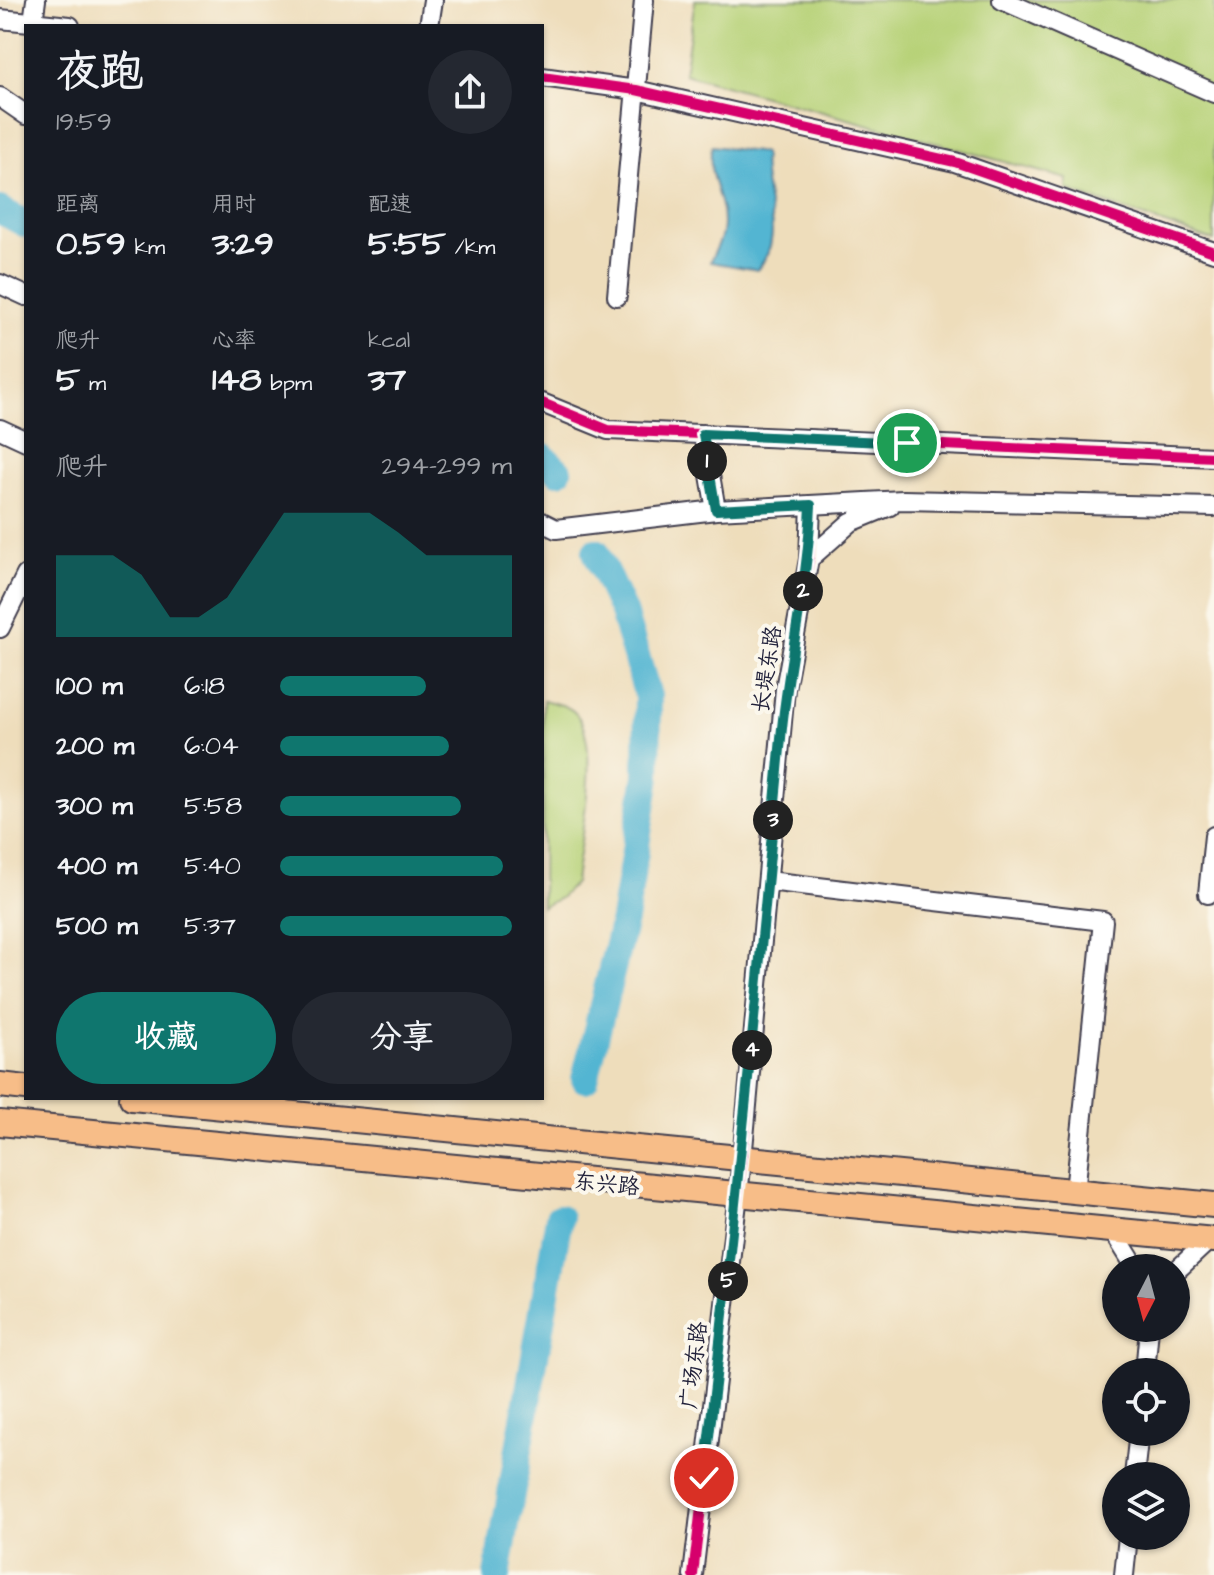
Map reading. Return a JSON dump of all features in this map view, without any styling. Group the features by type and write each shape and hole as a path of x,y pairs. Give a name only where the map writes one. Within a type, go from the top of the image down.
{"main road":[{"path":"0,1085 24,1088"},
{"name":"东兴路","path":"171,1100 329,1108 742,1160 1214,1205"},
{"name":"东兴路","path":"0,1123 1211,1240"}],"street":[{"path":"33,22 36,0"},
{"path":"429,24 433,0"},
{"path":"617,296 644,0"},
{"path":"1002,0 1214,93"},
{"path":"0,19 52,24"},
{"path":"544,77 636,90 955,162 1214,252"},
{"path":"0,97 24,114"},
{"path":"0,284 24,295"},
{"path":"544,404 608,430 1214,457"},
{"path":"0,429 24,440"},
{"path":"703,434 716,510"},
{"path":"544,523 556,529 716,510 903,500 1214,507"},
{"path":"809,559 851,522 903,500"},
{"name":"长堤东路","path":"742,1160 785,689 809,559 811,505"},
{"path":"0,628 24,579"},
{"path":"1208,894 1214,836"},
{"path":"768,881 1103,921 1075,1192"},
{"name":"广场东路","path":"693,1575 742,1160"},
{"path":"1113,1231 1127,1254"},
{"path":"1190,1259 1211,1240"},
{"path":"1124,1575 1127,1550"}],"green space":[{"path":"695,0 1214,0 1214,241 1067,190 1067,179 684,74"},
{"path":"544,700 566,707 577,715 588,749 587,796 575,883 560,898 544,906"}],"water":[{"path":"712,146 764,153 772,228 766,256 757,270 710,262 721,237 723,222 711,170"}],"waterway":[{"path":"0,210 24,223"},
{"path":"544,458 558,471"},
{"path":"585,1079 624,920 647,776 648,696 623,612 596,552"},
{"path":"497,1575 559,1218"}],"cycle path":[{"path":"544,77 636,90 955,162 1214,252"},
{"path":"544,404 608,430 1214,457"},
{"path":"693,1575 742,1160 785,689 809,559 811,505"}],"route":[{"path":"704,1478 742,1160 785,689 809,559 811,505 716,510 703,434 907,443"}]}
